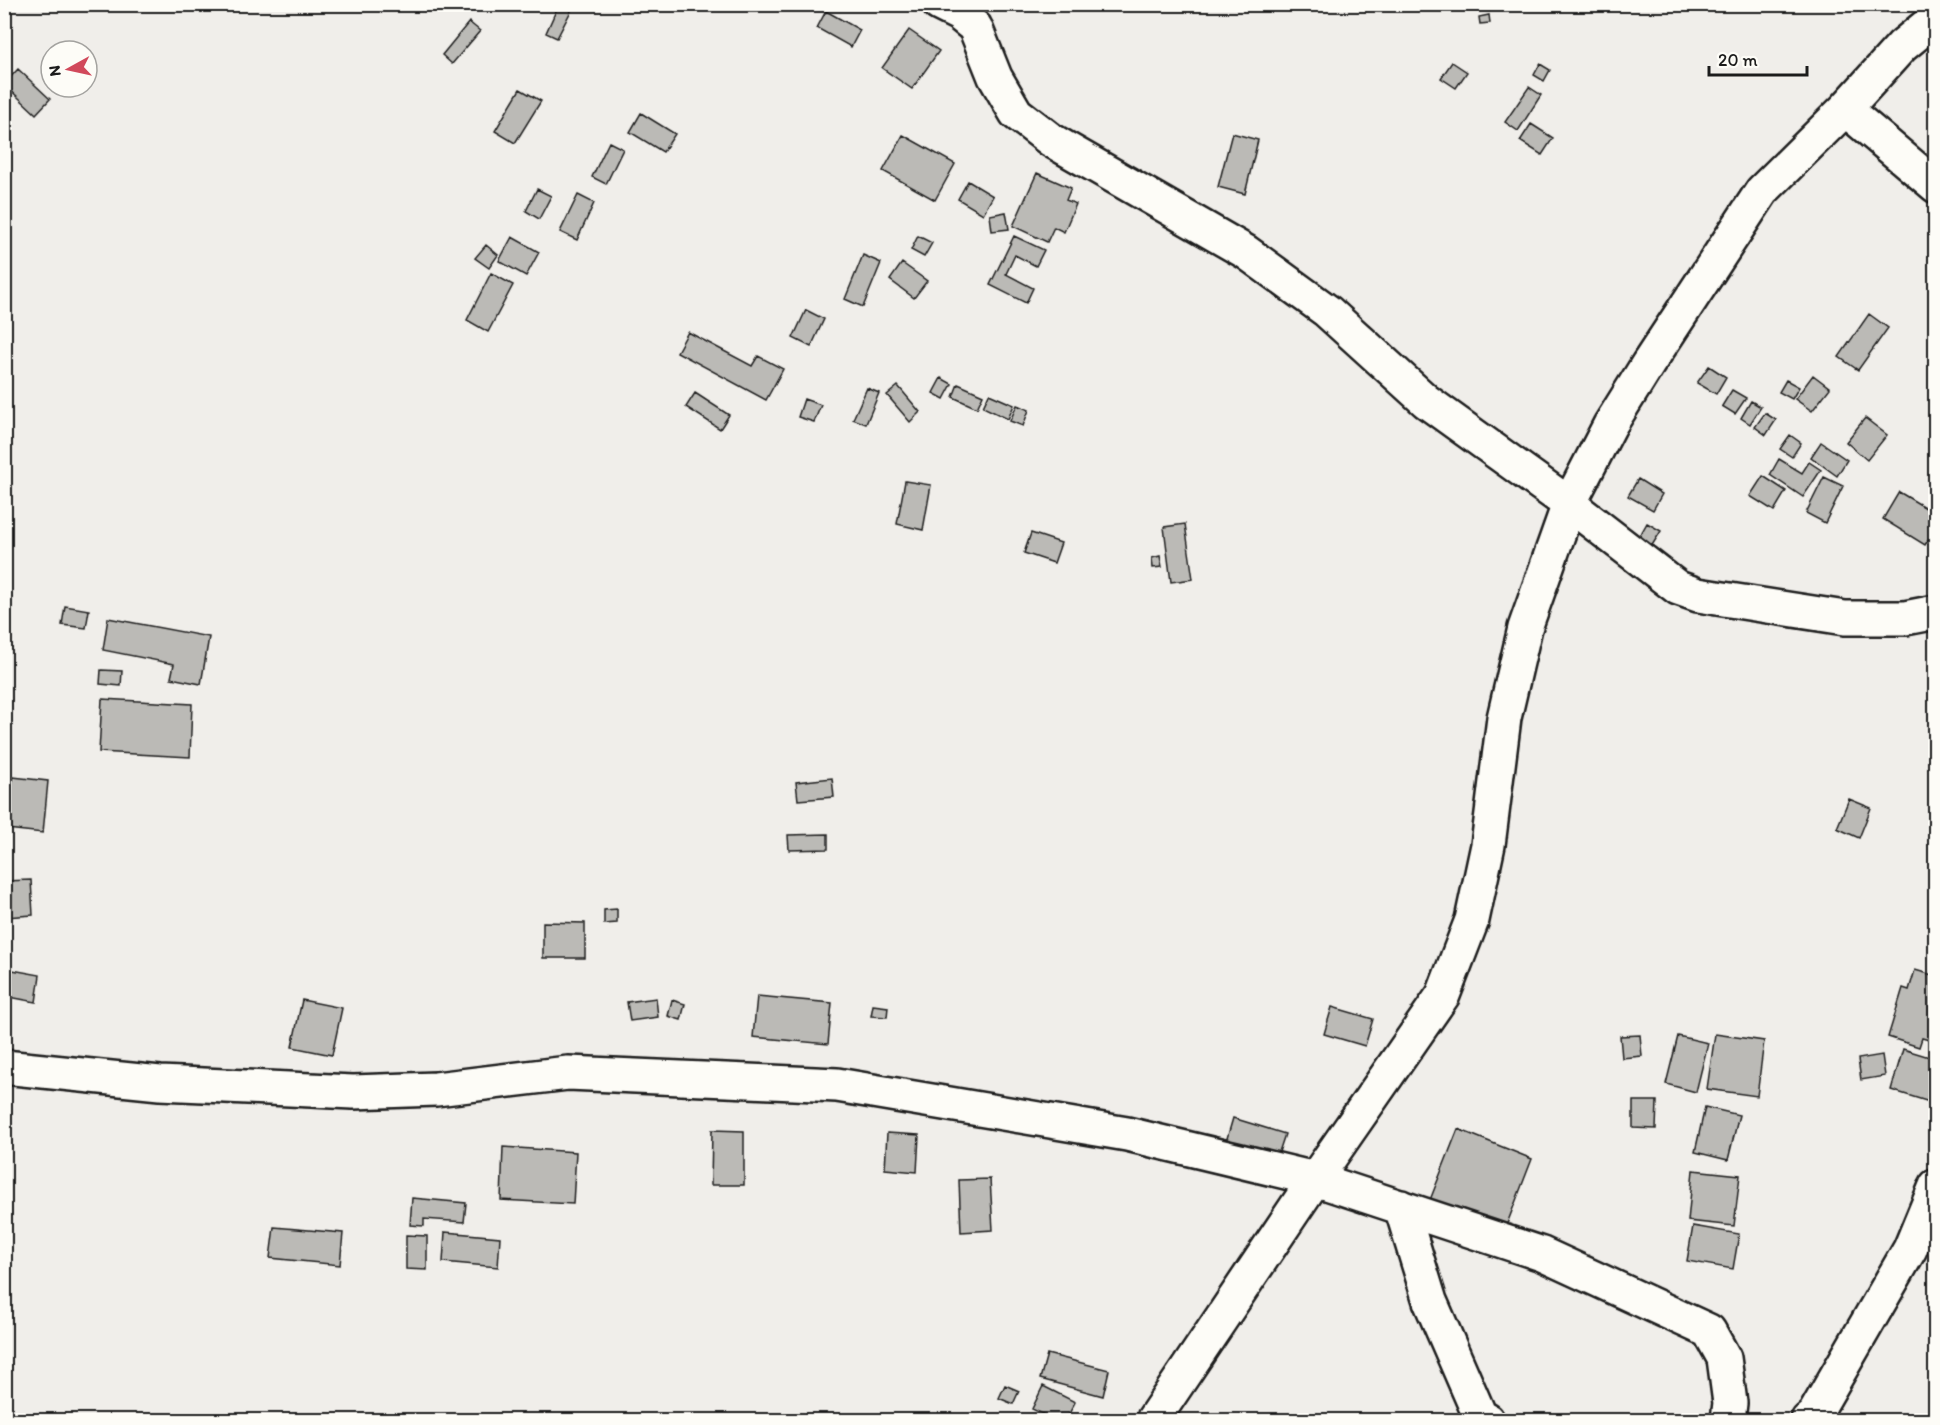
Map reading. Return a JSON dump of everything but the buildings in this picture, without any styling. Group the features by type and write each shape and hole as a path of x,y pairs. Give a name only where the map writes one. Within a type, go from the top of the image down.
{"street":[{"path":"939,4 959,14 975,27 995,77 1016,113 1051,140 1246,252 1327,311 1426,401 1569,504 1678,588 1698,595 1845,618 1905,618 1935,612"},
{"path":"1153,1420 1315,1179 1443,995 1472,920 1488,845 1504,718 1525,628 1569,504 1610,425 1762,191 1845,110 1902,46 1935,18"},
{"path":"1845,110 1935,186"},
{"path":"4,1067 160,1083 353,1092 436,1089 568,1073 837,1086 1127,1134 1315,1179 1542,1254 1709,1331 1724,1358 1730,1403 1728,1420"},
{"path":"1808,1420 1815,1415 1910,1249 1935,1186"},
{"path":"1401,1207 1430,1302 1480,1416 1487,1420"}]}
